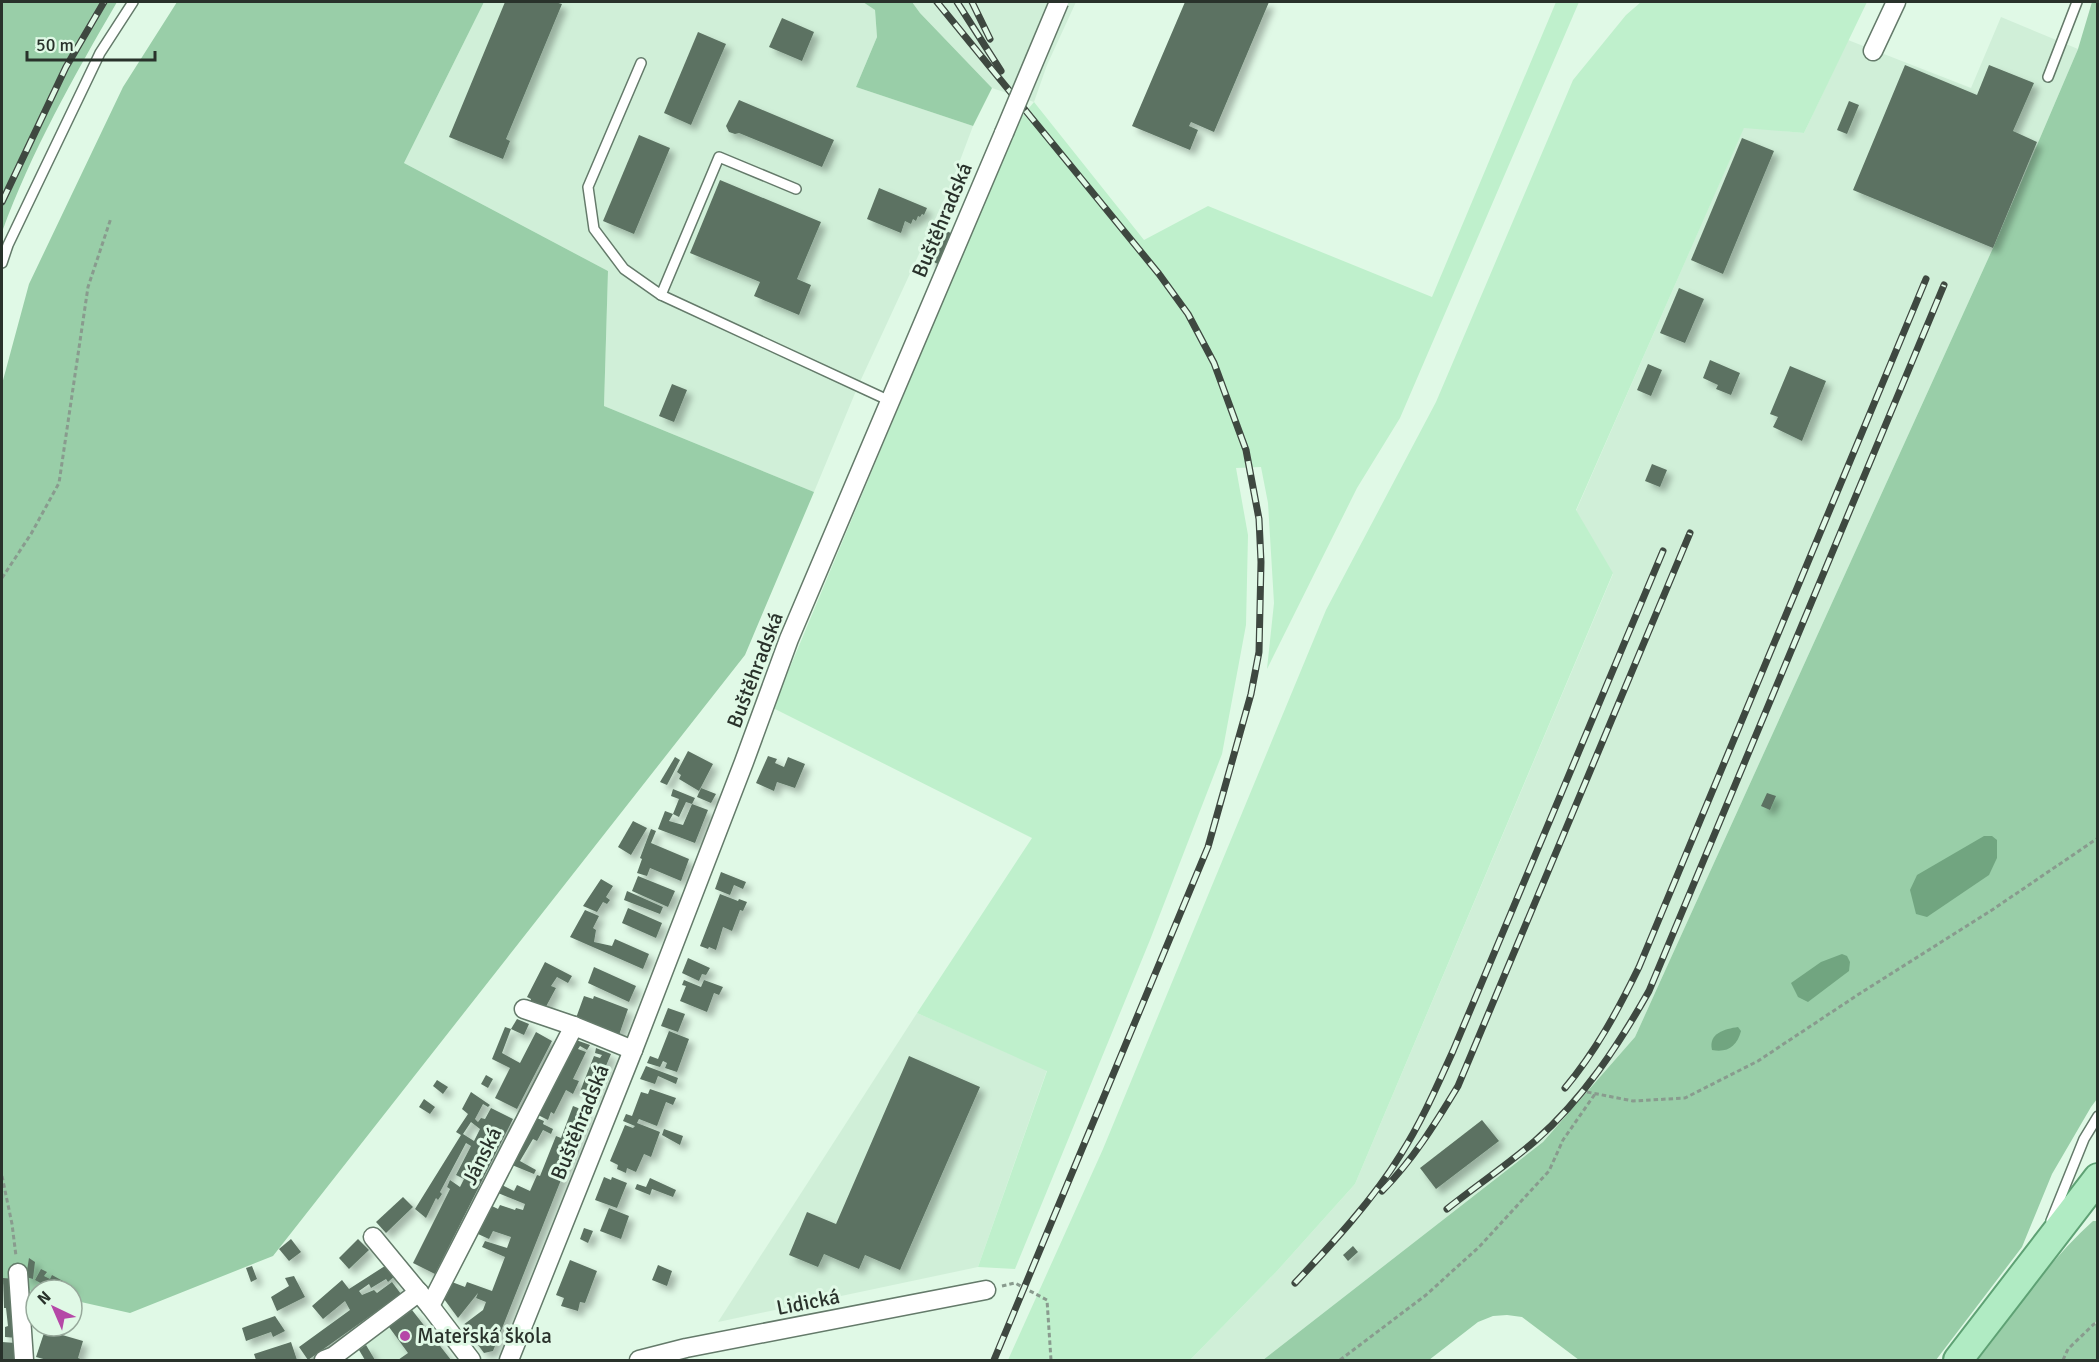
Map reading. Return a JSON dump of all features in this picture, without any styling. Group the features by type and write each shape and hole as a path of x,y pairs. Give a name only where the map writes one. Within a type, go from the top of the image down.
{"main road":[{"path":"2035,1257 2097,1154"},
{"path":"1958,1360 2035,1257 2084,1198 2097,1178"}],"street":[{"name":"Buštěhradská","path":"509,1360 633,1050 789,639 1059,2"},
{"path":"1873,51 1896,2"},
{"path":"524,1009 633,1050"},
{"name":"Jánská","path":"324,1360 424,1299 574,1026"},
{"path":"373,1237 471,1360"},
{"path":"18,1273 24,1360"},
{"name":"Lidická","path":"639,1360 686,1348 986,1290"}],"lane":[{"path":"2,263 8,245 100,53 133,2"},
{"path":"2048,76 2077,2"},
{"path":"641,63 588,187 594,229 624,269 661,295 890,401"},
{"path":"661,295 719,157 796,189"},
{"path":"2035,1257 2084,1139 2097,1116"}],"path":[{"path":"2,578 31,534 58,483 88,287 111,218"},
{"path":"1587,1092 1633,1101 1685,1098 1758,1061 1992,910 2097,838"},
{"path":"1340,1360 1426,1296 1479,1247 1549,1171 1563,1140 1595,1094"},
{"path":"2,1176 12,1224 18,1273"},
{"path":"986,1290 1015,1283 1047,1300 1051,1360"},
{"path":"2063,1360 2068,1349 2096,1323"}],"shaded area":[{"path":"2,2 117,2 69,86 40,144 2,232"},
{"path":"177,2 484,2 404,163 608,271 604,406 814,492 745,655 273,1256 130,1313 84,1303 84,1278 24,1278 24,1289 2,1284 2,384 29,284 123,87"},
{"path":"484,2 863,2 875,10 877,37 856,87 973,126 950,187 858,386 814,492 604,406 608,271 404,163"},
{"path":"863,2 912,2 992,88 973,126 856,87 877,37 875,10"},
{"path":"912,2 1076,2 1047,65 1034,102 992,88"},
{"path":"1556,2 1579,2 1400,418 1357,488 1267,669 1274,603 1268,503 1261,467 1236,468 1248,535 1246,625 1222,754 1150,940 1015,1269 978,1267 1047,1071 917,1013 1032,838 773,708 1018,121 1034,102 1144,240 1208,206 1432,297"},
{"path":"1641,2 1867,2 1804,133 1744,128 1576,510 1613,573 1355,1184 1277,1271 1190,1360 1008,1360 1103,1149 1326,610 1436,402 1573,80 1626,15"},
{"path":"2092,2 2097,2 2097,1099 2052,1174 2022,1247 1936,1360 1579,1360 1522,1317 1507,1315 1493,1316 1478,1322 1429,1360 1263,1360 1543,1142 1635,1037 1993,248 2078,49"},
{"path":"2001,17 2078,49 1993,248 1635,1037 1543,1142 1263,1360 1190,1360 1277,1271 1355,1184 1613,574 1576,511 1744,127 1804,133 1848,40 1971,88"},
{"path":"1984,836 1992,836 1997,840 1997,858 1989,875 1927,917 1916,914 1910,890 1917,875"},
{"path":"1842,954 1847,956 1850,962 1849,971 1808,1002 1798,997 1791,983 1821,962"},
{"path":"917,1013 1047,1070 978,1267 718,1322"},
{"path":"1738,1027 1741,1031 1737,1041 1731,1047 1712,1050 1711,1044 1715,1036"},
{"path":"2093,1221 2097,1221 2098,1319 2094,1324 2097,1324 2097,1360 1978,1360 2061,1253"},
{"name":"Mateřská škola","path":"412,1310 451,1360 365,1360 359,1350"}],"building":[{"path":"505,2 562,4 506,139 510,141 503,159 449,137"},
{"path":"1185,2 1269,2 1214,132 1191,122 1189,126 1198,130 1190,150 1132,126"},
{"path":"782,18 814,32 802,61 769,47"},
{"path":"698,32 726,44 691,125 664,113"},
{"path":"1905,65 1977,95 1989,65 2034,83 2013,131 2037,142 1993,248 1853,190"},
{"path":"739,100 834,140 822,167 739,133 729,132 726,126"},
{"path":"1849,101 1859,105 1847,134 1837,130"},
{"path":"639,135 670,148 634,234 603,221"},
{"path":"1742,138 1774,151 1723,274 1691,260"},
{"path":"720,180 821,222 797,279 811,285 799,315 754,296 760,282 690,253"},
{"path":"879,188 927,208 924,215 918,216 916,221 913,219 911,224 905,221 901,233 867,219"},
{"path":"941,229 951,233 938,264 929,260"},
{"path":"1679,288 1704,299 1685,343 1660,333"},
{"path":"1710,360 1740,373 1731,395 1716,389 1718,385 1703,378"},
{"path":"1648,364 1662,370 1651,396 1637,390"},
{"path":"1790,366 1826,381 1802,441 1773,427 1778,417 1770,414"},
{"path":"672,384 687,390 674,422 659,416"},
{"path":"1652,464 1667,470 1660,487 1645,481"},
{"path":"688,751 713,764 699,791 679,779 681,775 677,772"},
{"path":"768,756 777,759 775,763 784,767 788,757 805,764 795,788 777,782 774,791 756,783"},
{"path":"675,757 680,760 667,785 660,782"},
{"path":"701,788 716,794 711,803 697,797"},
{"path":"673,789 695,798 692,804 686,802 679,817 673,814 679,799 671,796"},
{"path":"1767,793 1776,796 1770,810 1761,806"},
{"path":"692,804 708,810 695,843 658,829 665,811 673,814 669,821 683,825"},
{"path":"633,821 647,828 631,855 618,847"},
{"path":"651,829 656,831 651,843 689,859 681,881 650,868 647,876 637,873"},
{"path":"721,872 746,882 743,889 734,885 730,895 715,889"},
{"path":"638,876 675,891 668,907 632,891"},
{"path":"601,879 613,886 606,897 610,900 607,904 603,902 597,912 583,906"},
{"path":"627,891 663,907 660,914 624,900"},
{"path":"720,894 747,902 743,911 740,910 732,931 723,927 716,950 709,947 708,949 700,946"},
{"path":"628,908 662,923 656,938 622,923"},
{"path":"585,910 599,916 593,928 596,930 594,942 612,946 615,939 649,954 643,969 570,937"},
{"path":"688,958 710,968 706,975 702,974 699,981 682,973"},
{"path":"545,962 572,976 568,983 557,977 551,986 556,988 542,1014 528,1008 531,999 527,997"},
{"path":"594,967 636,986 629,1002 588,983"},
{"path":"684,980 701,987 704,980 723,987 719,995 714,993 707,1012 680,1001 686,986 682,985"},
{"path":"584,996 593,999 594,996 628,1009 619,1035 576,1018"},
{"path":"668,1008 685,1014 678,1032 661,1026"},
{"path":"517,1019 529,1024 524,1035 511,1029"},
{"path":"505,1027 511,1029 502,1053 520,1063 536,1032 552,1041 517,1109 495,1098 510,1068 492,1059"},
{"path":"669,1031 689,1039 677,1072 665,1068 667,1063 663,1061 660,1067 647,1063 650,1056 658,1059"},
{"path":"576,1040 590,1045 587,1050 580,1046 578,1049 586,1052 573,1079 579,1081 573,1094 566,1090 554,1114 551,1112 548,1120 538,1115"},
{"path":"596,1048 611,1054 592,1099 579,1094 594,1056 600,1058 602,1055 595,1053"},
{"path":"909,1056 980,1087 900,1270 865,1255 859,1269 824,1254 818,1267 789,1255 807,1212 836,1224"},
{"path":"646,1066 678,1078 676,1084 658,1076 655,1084 640,1079"},
{"path":"486,1075 493,1079 488,1088 481,1084"},
{"path":"437,1080 448,1087 443,1094 433,1086"},
{"path":"650,1089 676,1098 673,1105 666,1102 657,1126 639,1119 637,1123 660,1132 651,1157 644,1154 636,1172 627,1168 626,1173 617,1169 618,1165 610,1161 625,1125 633,1128 635,1126 623,1121 626,1114 632,1116 641,1092 648,1094"},
{"path":"471,1092 490,1105 488,1107 483,1104 475,1119 478,1122 481,1118 485,1119 491,1108 513,1119 435,1274 413,1263 450,1189 447,1187 450,1180 460,1187 464,1179 456,1175 471,1146 466,1143 440,1192 442,1194 438,1200 436,1198 426,1218 415,1209 461,1135 456,1132 468,1114 462,1109","holes":["471,1122 480,1129 474,1141 463,1134"]},
{"path":"424,1099 435,1107 430,1114 419,1107"},
{"path":"573,1106 588,1112 493,1351 484,1353 463,1325 483,1310 486,1302 476,1298 478,1293 458,1318 444,1299 452,1282 465,1287 467,1282 492,1291 505,1257 482,1247 485,1241 507,1248 511,1237 493,1231 489,1239 478,1234 492,1206 498,1209 500,1205 523,1210 525,1204 498,1193 502,1185 514,1191 517,1185 530,1191 537,1175 540,1176 556,1136 561,1138"},
{"path":"537,1118 553,1129 551,1134 543,1130 537,1141 533,1139 520,1161 536,1170 534,1174 512,1165"},
{"path":"1482,1120 1499,1141 1436,1189 1420,1168"},
{"path":"664,1129 683,1136 680,1145 662,1135"},
{"path":"604,1177 611,1180 612,1177 627,1183 617,1208 595,1200"},
{"path":"650,1178 676,1190 673,1197 652,1189 650,1195 635,1189 637,1184 646,1187"},
{"path":"403,1197 413,1207 386,1233 376,1222"},
{"path":"609,1208 629,1216 621,1239 600,1231"},
{"path":"584,1228 593,1231 588,1243 580,1239"},
{"path":"291,1239 301,1252 289,1261 279,1249"},
{"path":"358,1239 369,1250 349,1269 339,1258"},
{"path":"1353,1246 1358,1252 1348,1261 1343,1255"},
{"path":"29,1258 35,1262 33,1278 26,1277"},
{"path":"570,1260 597,1271 585,1303 580,1302 578,1311 561,1306 564,1298 556,1295"},
{"path":"388,1264 396,1275 388,1282 386,1279 371,1288 369,1284 359,1291 362,1295 374,1290 377,1293 392,1282 401,1294 308,1360 299,1347 350,1310 345,1301 323,1319 312,1306 342,1280 349,1289"},
{"path":"658,1265 672,1271 667,1286 652,1280"},
{"path":"252,1266 257,1279 251,1282 246,1268"},
{"path":"41,1269 47,1272 44,1276 48,1278 36,1278"},
{"path":"294,1276 305,1297 277,1311 271,1297 289,1286 285,1278"},
{"path":"3,1278 15,1279 17,1338 5,1337 5,1327 8,1326 6,1308 4,1308"},
{"name":"Mateřská škola","path":"412,1310 451,1360 398,1360 408,1353 389,1327"},
{"path":"275,1316 285,1331 273,1337 271,1332 246,1341 242,1328"},
{"path":"42,1338 73,1338 83,1341 78,1358 83,1360 47,1360 36,1357"},
{"path":"2,1342 16,1343 16,1360 2,1360"},
{"path":"291,1342 297,1360 256,1360 254,1354"},
{"path":"366,1345 375,1360 365,1360 359,1350"}],"railway":[{"path":"2,202 66,67 104,2"},
{"path":"937,2 1159,274 1188,314 1214,363 1246,450 1259,519 1261,562 1259,652 1251,694 1208,847 994,1360"},
{"path":"957,2 1001,71"},
{"path":"972,2 990,39"},
{"path":"1565,1088 1587,1060 1606,1030 1639,967 1926,279"},
{"path":"1447,1209 1535,1141 1569,1108 1612,1052 1649,991 1944,285"},
{"path":"1382,1191 1414,1154 1458,1086 1690,533"},
{"path":"1295,1283 1365,1205 1409,1142 1453,1051 1663,551"}],"place":[{"name":"Mateřská škola","path":"405,1336"}]}
